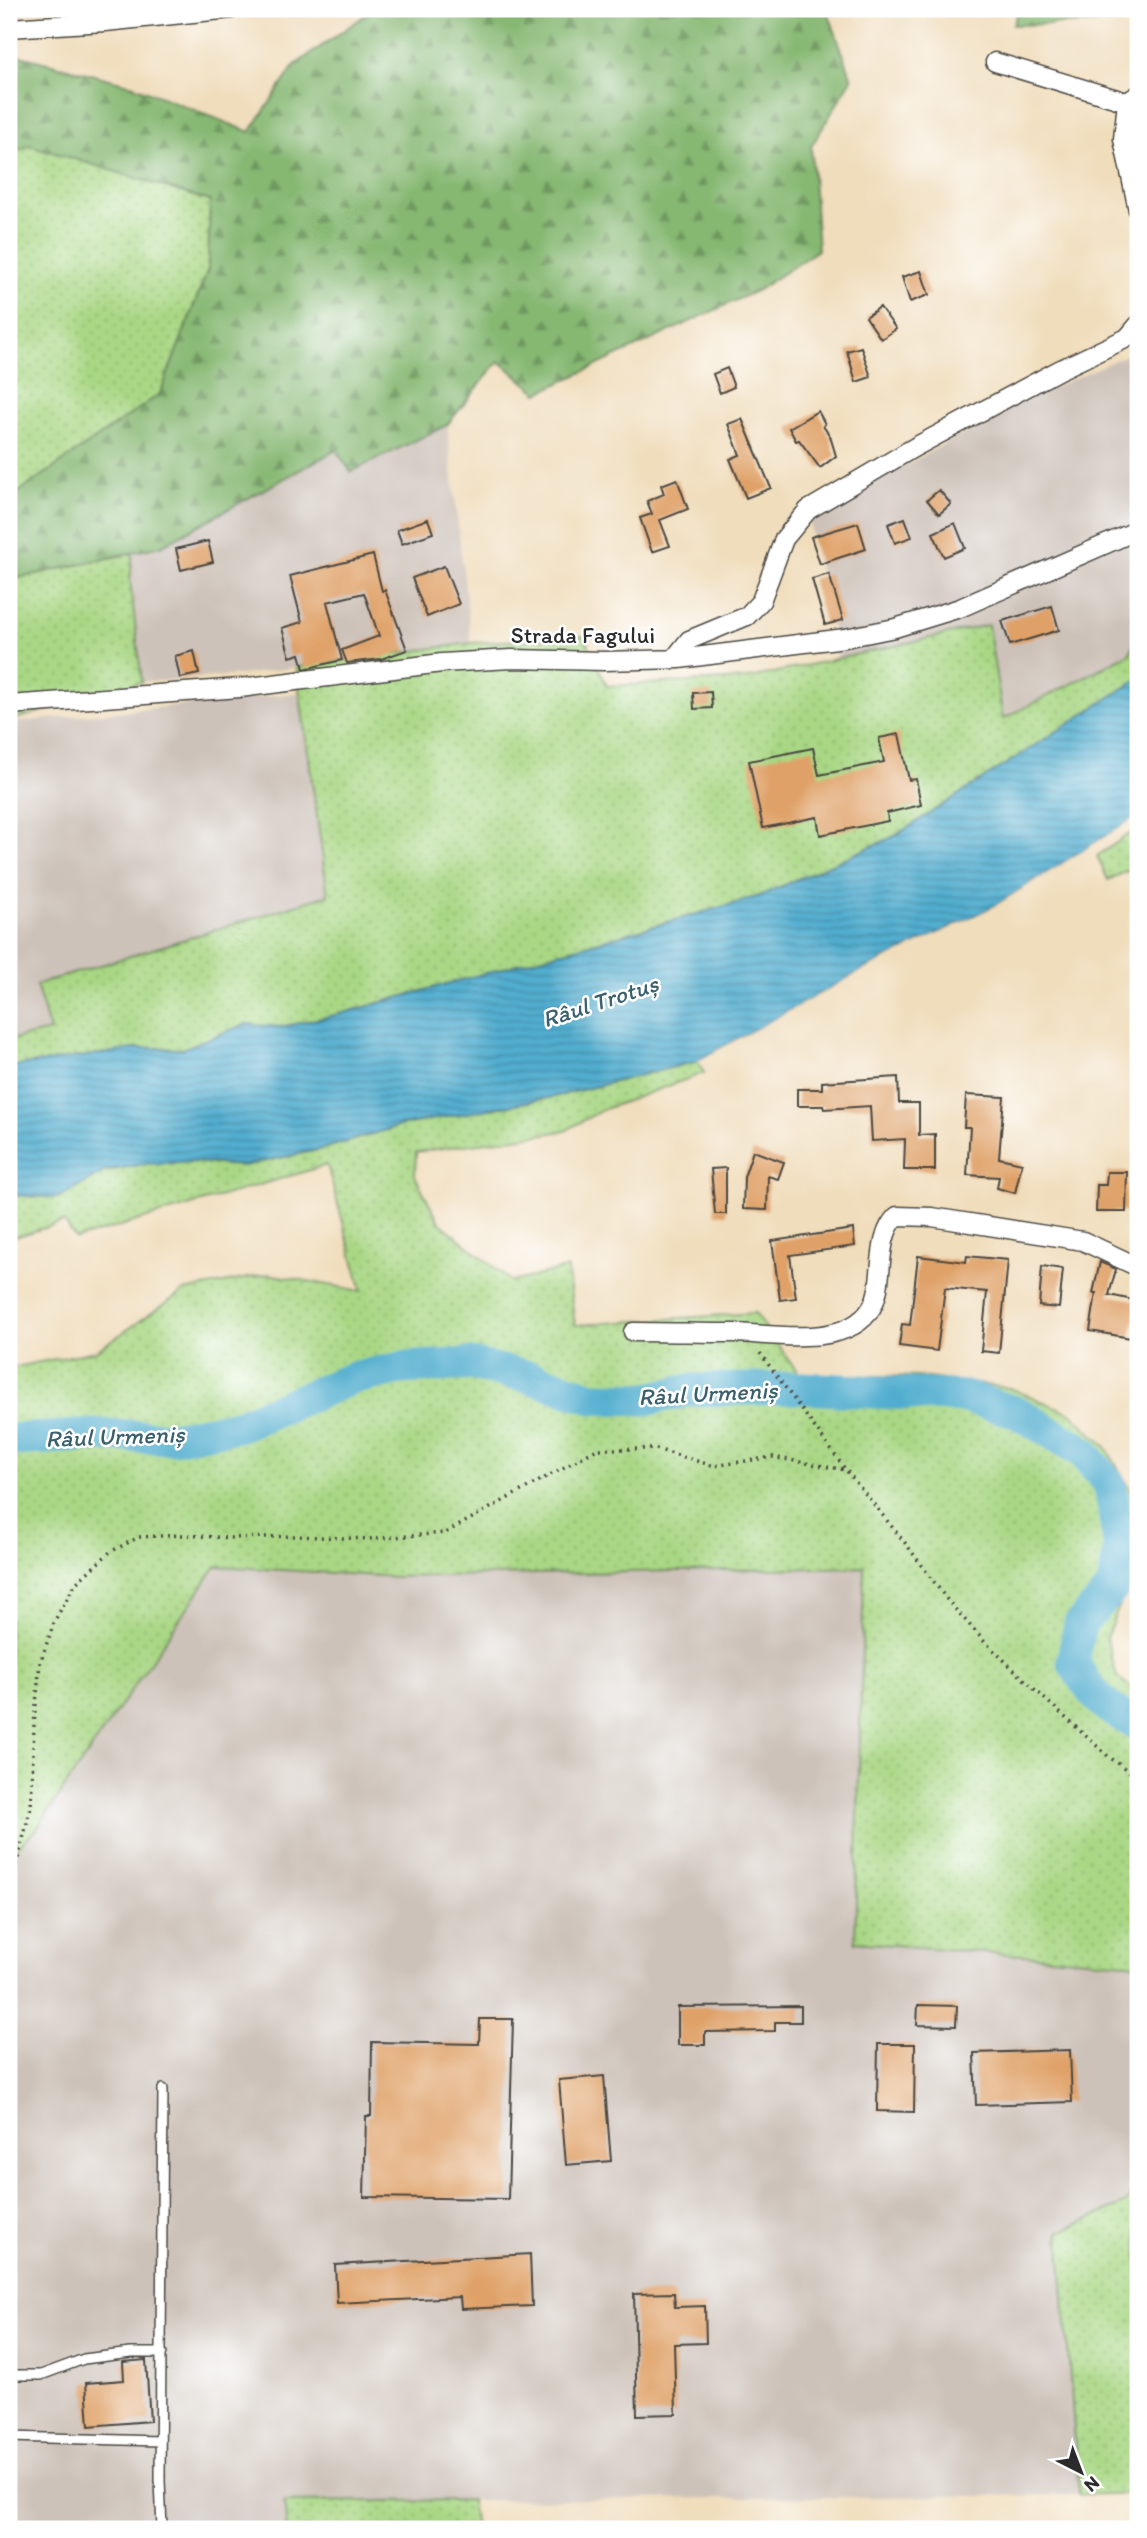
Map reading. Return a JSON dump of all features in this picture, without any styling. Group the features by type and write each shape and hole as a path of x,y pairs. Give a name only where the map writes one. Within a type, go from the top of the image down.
{"street":[{"path":"9,27 105,22 232,9"},
{"path":"995,62 1133,99 1123,139 1138,210"},
{"path":"673,660 689,640 747,616 761,601 784,539 808,510 927,440 1059,370 1127,338 1138,325"},
{"name":"Strada Fagului","path":"9,705 240,688 483,660 673,660 794,646 895,628 960,608 1138,530"},
{"path":"633,1332 795,1337 823,1335 852,1325 873,1306 885,1236 889,1223 897,1216 932,1217 1083,1241 1138,1267"}],"lane":[{"path":"162,2529 160,2441 163,2089"},
{"path":"9,2375 41,2375 84,2359 131,2353 162,2353"},
{"path":"9,2437 160,2441"}],"path":[{"path":"745,1334 948,1601 984,1641 1108,1756 1138,1778"},
{"path":"9,1877 17,1863 31,1807 34,1725 40,1663 55,1620 76,1583 110,1552 139,1537 183,1535 369,1539 445,1533 597,1449 656,1449 714,1466 772,1457 846,1470"}],"shaded area":[{"path":"1138,350 1138,637 1130,654 1003,719 988,625 838,659 808,518 1023,401"},
{"path":"447,425 471,643 241,675 142,682 130,580 133,553 161,546 336,450 351,472"},
{"path":"298,693 306,722 329,895 37,985 50,1031 9,1040 9,723"},
{"path":"216,1566 396,1577 865,1567 855,1942 1138,1964 1138,2186 1126,2203 1059,2233 1079,2495 285,2502 287,2529 9,2529 9,1855 35,1831"}],"green space":[{"path":"374,9 827,9 852,79 811,147 818,250 758,290 538,393 499,361 447,425 351,472 336,450 161,546 9,580 9,499 160,394 208,269 210,201 30,145 9,154 9,53 129,84 250,132 295,65"},
{"path":"1019,9 1138,9 1138,22 1013,25"},
{"path":"30,145 210,201 208,269 160,394 9,499 9,154"},
{"path":"133,553 130,580 142,682 9,721 9,580"},
{"path":"988,625 1003,719 1129,654 1138,637 1138,679 893,837 757,897 340,1014 281,1027 246,1024 182,1049 141,1048 9,1067 9,1040 50,1031 36,985 328,895 296,667 471,643 584,636 607,686 746,679"},
{"path":"1138,828 1138,866 1108,880 1097,856"},
{"path":"698,1061 704,1073 602,1110 565,1131 416,1152 415,1176 439,1222 512,1282 567,1268 575,1325 755,1313 799,1374 920,1377 1010,1388 1071,1413 1106,1447 1131,1490 1134,1522 1127,1587 1106,1638 1117,1677 1138,1692 1138,1964 855,1942 864,1567 396,1577 216,1566 35,1831 9,1855 9,1368 96,1351 184,1291 268,1274 362,1291 327,1165 76,1239 64,1222 9,1239 9,1195 58,1198 106,1171 143,1164 192,1162 243,1166 322,1149 403,1125 553,1097"},
{"path":"1138,2186 1138,2493 1079,2495 1059,2232 1126,2203"},
{"path":"471,2500 475,2529 287,2529 284,2502"}],"water":[{"name":"Râul Trotuș","path":"1138,679 1138,816 995,906 862,971 698,1061 553,1097 403,1125 322,1149 243,1166 192,1162 143,1164 106,1171 58,1198 9,1195 9,1067 141,1048 182,1049 246,1024 281,1027 340,1014 757,897 893,837"}],"pier":[{"path":"1138,816 1138,820 1086,855 997,909 863,975 699,1064 698,1061 862,971 995,906"}],"building":[{"path":"921,271 929,295 910,302 902,277"},
{"path":"880,307 896,329 881,339 866,317"},
{"path":"861,347 871,377 856,382 847,351"},
{"path":"727,368 734,387 720,393 713,374"},
{"path":"818,411 836,456 820,468 799,440 796,441 789,428"},
{"path":"742,419 771,488 746,498 730,459 740,455 728,424"},
{"path":"677,479 688,509 660,520 670,546 652,552 640,518 652,514 647,501 664,494 661,485"},
{"path":"939,490 951,504 939,514 927,500"},
{"path":"905,518 912,537 895,543 888,524"},
{"path":"428,519 433,533 402,544 397,530"},
{"path":"858,523 866,549 820,564 811,537"},
{"path":"955,523 965,548 944,557 933,533"},
{"path":"208,541 213,562 181,570 176,549"},
{"path":"373,555 382,591 385,590 407,650 381,659 347,663 342,650 379,636 364,593 327,602 342,660 304,669 300,654 290,657 282,628 302,622 290,576"},
{"path":"444,566 459,604 427,617 412,578"},
{"path":"829,574 843,620 825,625 812,579"},
{"path":"1052,606 1059,630 1010,645 1002,621"},
{"path":"194,651 199,674 180,678 175,656"},
{"path":"711,692 712,708 694,709 693,693"},
{"path":"899,734 909,780 916,779 921,805 887,813 888,821 820,835 817,817 763,828 749,761 813,748 819,775 884,762 879,738"},
{"path":"898,1077 899,1103 919,1103 919,1135 935,1134 935,1170 904,1170 905,1139 872,1141 870,1106 824,1109 823,1106 797,1106 797,1089 822,1089 822,1082"},
{"path":"966,1095 1004,1097 999,1158 1022,1163 1015,1193 997,1188 999,1177 967,1175 970,1127 964,1127"},
{"path":"753,1151 784,1162 778,1179 768,1176 767,1210 743,1209 744,1177"},
{"path":"726,1168 726,1214 715,1214 711,1169"},
{"path":"1107,1172 1127,1172 1126,1212 1096,1212 1097,1185 1106,1185"},
{"path":"853,1229 855,1246 790,1255 796,1298 780,1300 772,1241"},
{"path":"918,1256 966,1262 967,1256 1008,1260 999,1353 981,1351 987,1292 945,1288 937,1351 899,1346 902,1324 910,1325"},
{"path":"1100,1262 1116,1269 1109,1295 1138,1301 1138,1321 1135,1320 1131,1338 1090,1331 1096,1293 1093,1293"},
{"path":"1042,1266 1063,1269 1059,1308 1039,1306"},
{"path":"918,2005 957,2006 956,2026 917,2025"},
{"path":"801,2006 801,2022 775,2022 775,2031 705,2032 705,2045 678,2045 678,2007"},
{"path":"480,2019 513,2019 508,2199 364,2197 366,2116 371,2116 372,2042 479,2044"},
{"path":"878,2044 915,2044 914,2112 877,2111"},
{"path":"1070,2050 1072,2102 976,2105 974,2053"},
{"path":"604,2076 611,2161 566,2165 559,2080"},
{"path":"530,2254 532,2306 461,2309 460,2297 337,2303 335,2265"},
{"path":"674,2293 675,2307 705,2306 706,2343 674,2344 676,2414 637,2415 634,2294"},
{"path":"146,2360 150,2421 89,2426 86,2383 124,2380 123,2362"}],"waterway":[{"name":"Râul Urmeniș","path":"9,1440 99,1435 172,1438 238,1426 353,1378 402,1368 471,1364 529,1377 593,1398 648,1399 690,1390 802,1388 966,1397 1018,1413 1082,1451 1110,1485 1120,1549 1113,1588 1080,1624 1073,1661 1099,1699 1138,1724"}]}
